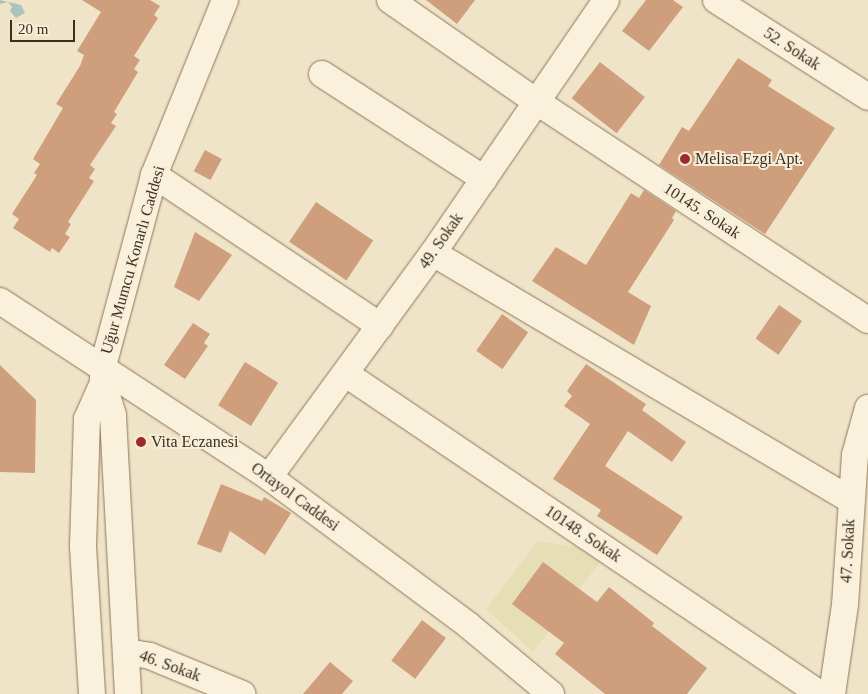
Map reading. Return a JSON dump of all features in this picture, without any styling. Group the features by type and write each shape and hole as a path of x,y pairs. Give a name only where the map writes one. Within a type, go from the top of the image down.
{"street":[{"name":"Uğur Mumcu Konarlı Caddesi","path":"92,694 83,546 87,419 103,374 154,175 225,0"},
{"name":"10145. Sokak","path":"390,0 536,102 868,320"},
{"name":"49. Sokak","path":"269,477 433,253 606,0"},
{"name":"52. Sokak","path":"716,0 868,97"},
{"path":"322,74 484,179"},
{"path":"154,175 380,326"},
{"path":"433,253 851,500"},
{"name":"Ortayol Caddesi","path":"0,301 103,374 269,477 468,625 551,694"},
{"path":"103,374 113,415 128,694"},
{"name":"10148. Sokak","path":"346,374 820,694"},
{"name":"47. Sokak","path":"832,694 845,605 851,500 858,436 868,408"},
{"name":"46. Sokak","path":"126,652 150,656 242,694"}],"shaded area":[{"path":"538,541 588,549 602,559 533,652 486,609"}],"water":[{"path":"0,0 21,5 25,13 16,18 10,11 12,7 8,2 0,4"}],"building":[{"path":"82,0 150,0 160,6 154,15 158,18 134,56 140,60 134,69 138,72 114,112 117,114 111,123 116,126 90,165 95,169 89,178 94,181 68,222 71,224 65,234 70,237 59,253 52,248 50,252 13,228 19,219 12,214 37,175 34,173 40,164 33,159 63,108 56,104 80,66 84,55 77,51 101,12"},
{"path":"426,0 475,0 457,24"},
{"path":"646,0 673,0 683,7 649,51 622,31"},
{"path":"738,58 772,80 768,86 835,128 765,234 659,165 682,127 689,131"},
{"path":"600,62 645,97 617,133 572,98"},
{"path":"205,150 222,159 211,180 194,171"},
{"path":"644,190 676,211 672,218 674,220 628,292 651,306 634,345 532,281 556,247 586,265 631,193 639,198"},
{"path":"316,202 373,241 346,280 289,242"},
{"path":"195,232 232,255 199,301 174,287"},
{"path":"779,305 802,321 778,355 755,339"},
{"path":"502,314 528,332 502,369 476,351"},
{"path":"193,323 210,334 204,343 208,346 185,379 164,365"},
{"path":"245,362 278,383 251,426 218,405"},
{"path":"586,364 646,404 642,410 686,442 672,462 628,431 605,466 683,517 657,555 597,516 601,510 553,479 590,424 564,406 572,396 567,391"},
{"path":"0,365 36,400 35,473 0,472"},
{"path":"221,484 262,501 264,497 291,513 265,555 230,531 221,553 197,544"},
{"path":"543,562 597,602 609,587 654,623 652,626 707,668 687,694 605,694 555,654 564,643 512,604"},
{"path":"422,620 446,638 415,679 391,661"},
{"path":"330,662 353,681 342,694 303,694"}],"place":[{"name":"Melisa Ezgi Apt.","path":"685,159"},
{"name":"Vita Eczanesi","path":"141,442"}]}
